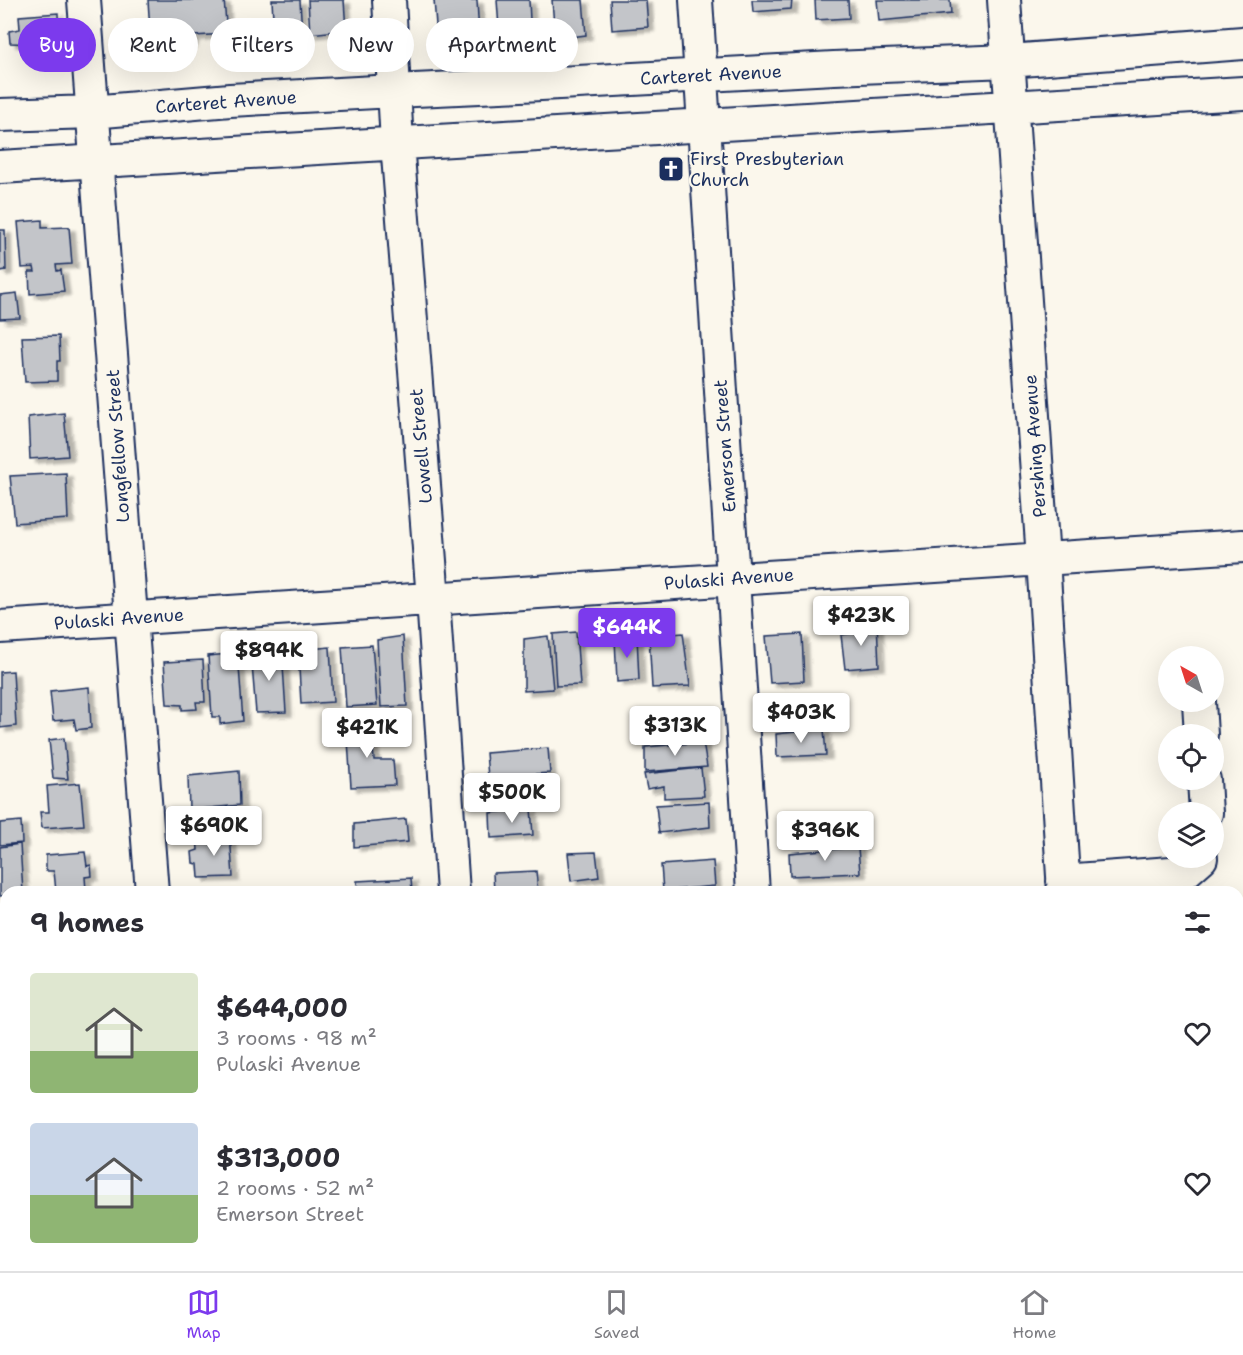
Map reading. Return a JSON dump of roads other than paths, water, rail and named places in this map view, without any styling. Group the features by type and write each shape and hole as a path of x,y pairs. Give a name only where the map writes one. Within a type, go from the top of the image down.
{"street":[{"name":"Longfellow Street","path":"84,0 152,886"},
{"name":"Lowell Street","path":"389,0 396,143 433,599 453,886"},
{"name":"Emerson Street","path":"696,0 753,886"},
{"name":"Pershing Avenue","path":"1004,0 1064,886"},
{"name":"Carteret Avenue","path":"0,115 92,112 230,100 394,91 1008,61 1243,43"},
{"path":"0,167 1243,93"},
{"name":"Pulaski Avenue","path":"0,627 1243,546"},
{"path":"1072,886 1185,872 1190,868"}],"place":[{"name":"First Presbyterian Church","path":"671,169"}]}
